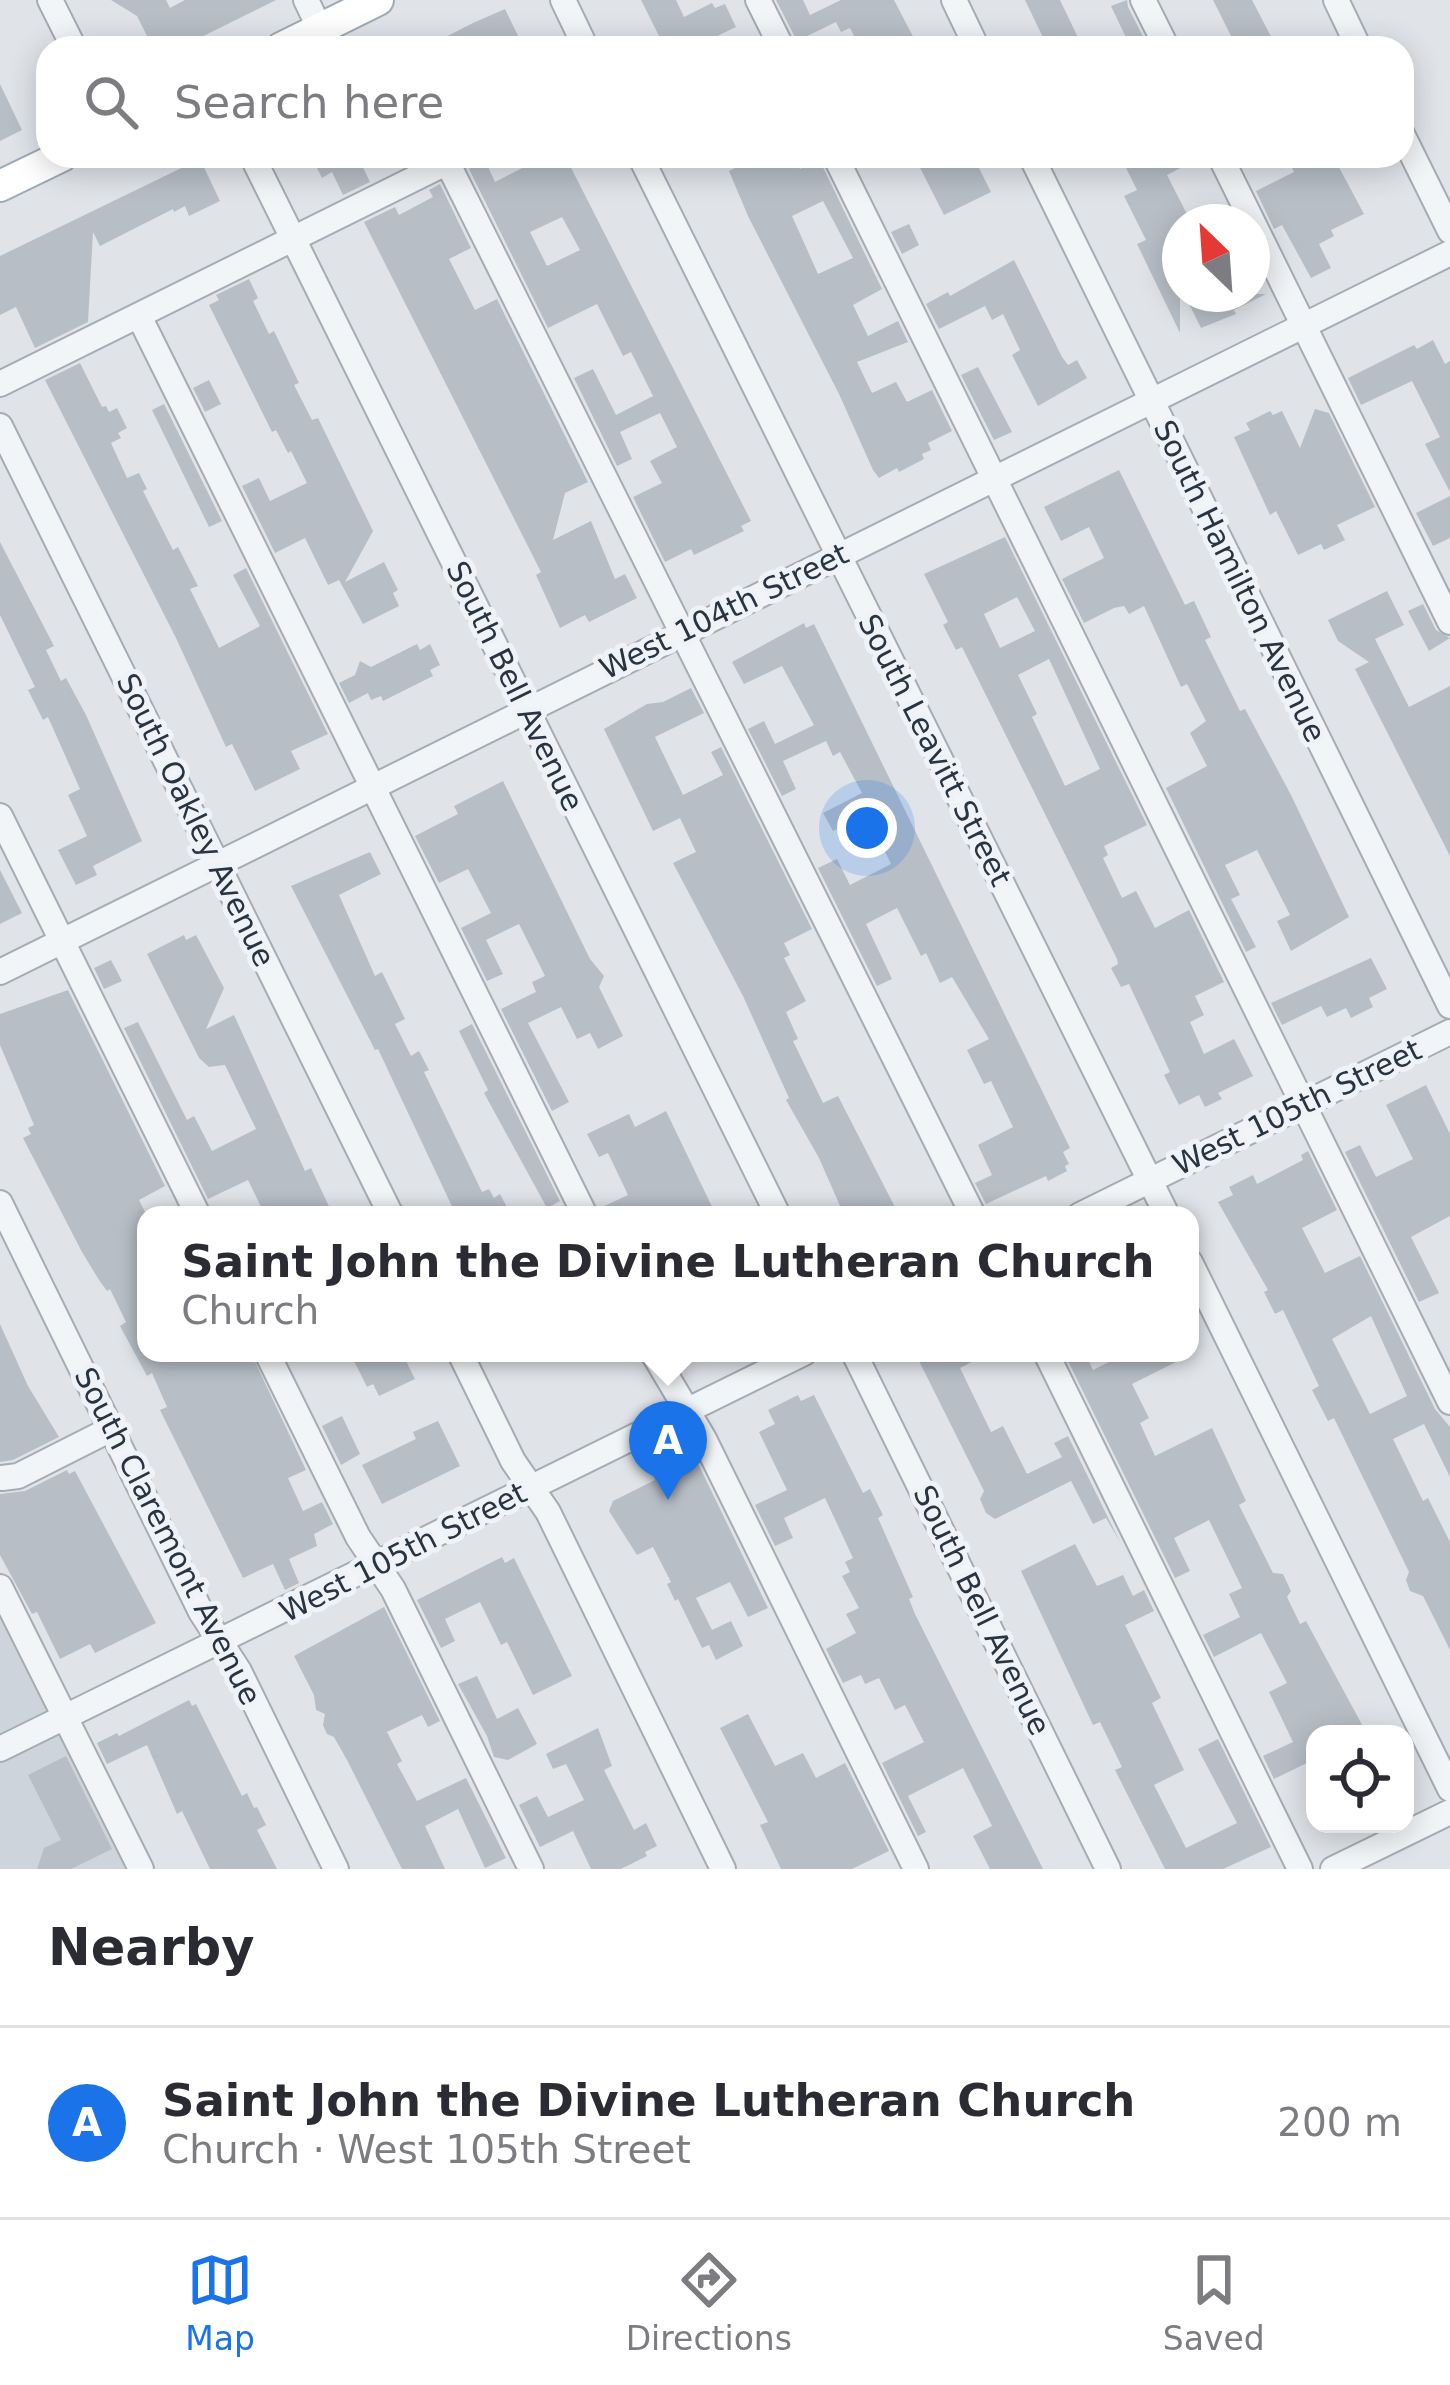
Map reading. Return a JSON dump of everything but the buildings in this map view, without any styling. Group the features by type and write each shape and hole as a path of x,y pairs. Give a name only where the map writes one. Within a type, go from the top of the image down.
{"main road":[{"path":"304,36 378,0"},
{"path":"0,186 37,168"}],"street":[{"path":"50,0 68,36"},
{"path":"306,0 320,28"},
{"path":"563,0 580,36"},
{"path":"758,0 776,36"},
{"path":"954,0 971,36"},
{"path":"1143,0 1161,36"},
{"path":"1336,0 1353,36"},
{"path":"1414,158 1450,231"},
{"name":"South Bell Avenue","path":"258,168 774,1206"},
{"path":"0,384 436,168"},
{"path":"458,168 682,632 969,1206"},
{"name":"South Leavitt Street","path":"646,168 1163,1206"},
{"path":"841,168 1450,1402"},
{"name":"South Hamilton Avenue","path":"1037,168 1450,1006"},
{"path":"1226,168 1450,622"},
{"name":"West 104th Street","path":"0,972 1450,253"},
{"path":"139,316 580,1206"},
{"name":"South Oakley Avenue","path":"0,426 387,1206"},
{"path":"0,816 194,1206"},
{"name":"West 105th Street","path":"1098,1206 1450,1032"},
{"name":"South Claremont Avenue","path":"0,1203 200,1612 239,1671 336,1869"},
{"path":"1199,1280 1450,1789"},
{"path":"271,1362 358,1538 392,1588 531,1869"},
{"path":"464,1362 513,1461 548,1512 723,1869"},
{"path":"658,1362 916,1869"},
{"name":"West 105th Street","path":"0,1749 786,1362"},
{"name":"South Bell Avenue","path":"858,1362 1108,1869"},
{"path":"1050,1362 1300,1869"},
{"path":"2,1478 17,1476 111,1429"},
{"path":"0,1587 141,1869"},
{"path":"1333,1869 1450,1812"}],"shaded area":[{"path":"0,1600 135,1869 0,1869"}],"place":[{"name":"Saint John the Divine Lutheran Church","path":"668,1500"}]}
